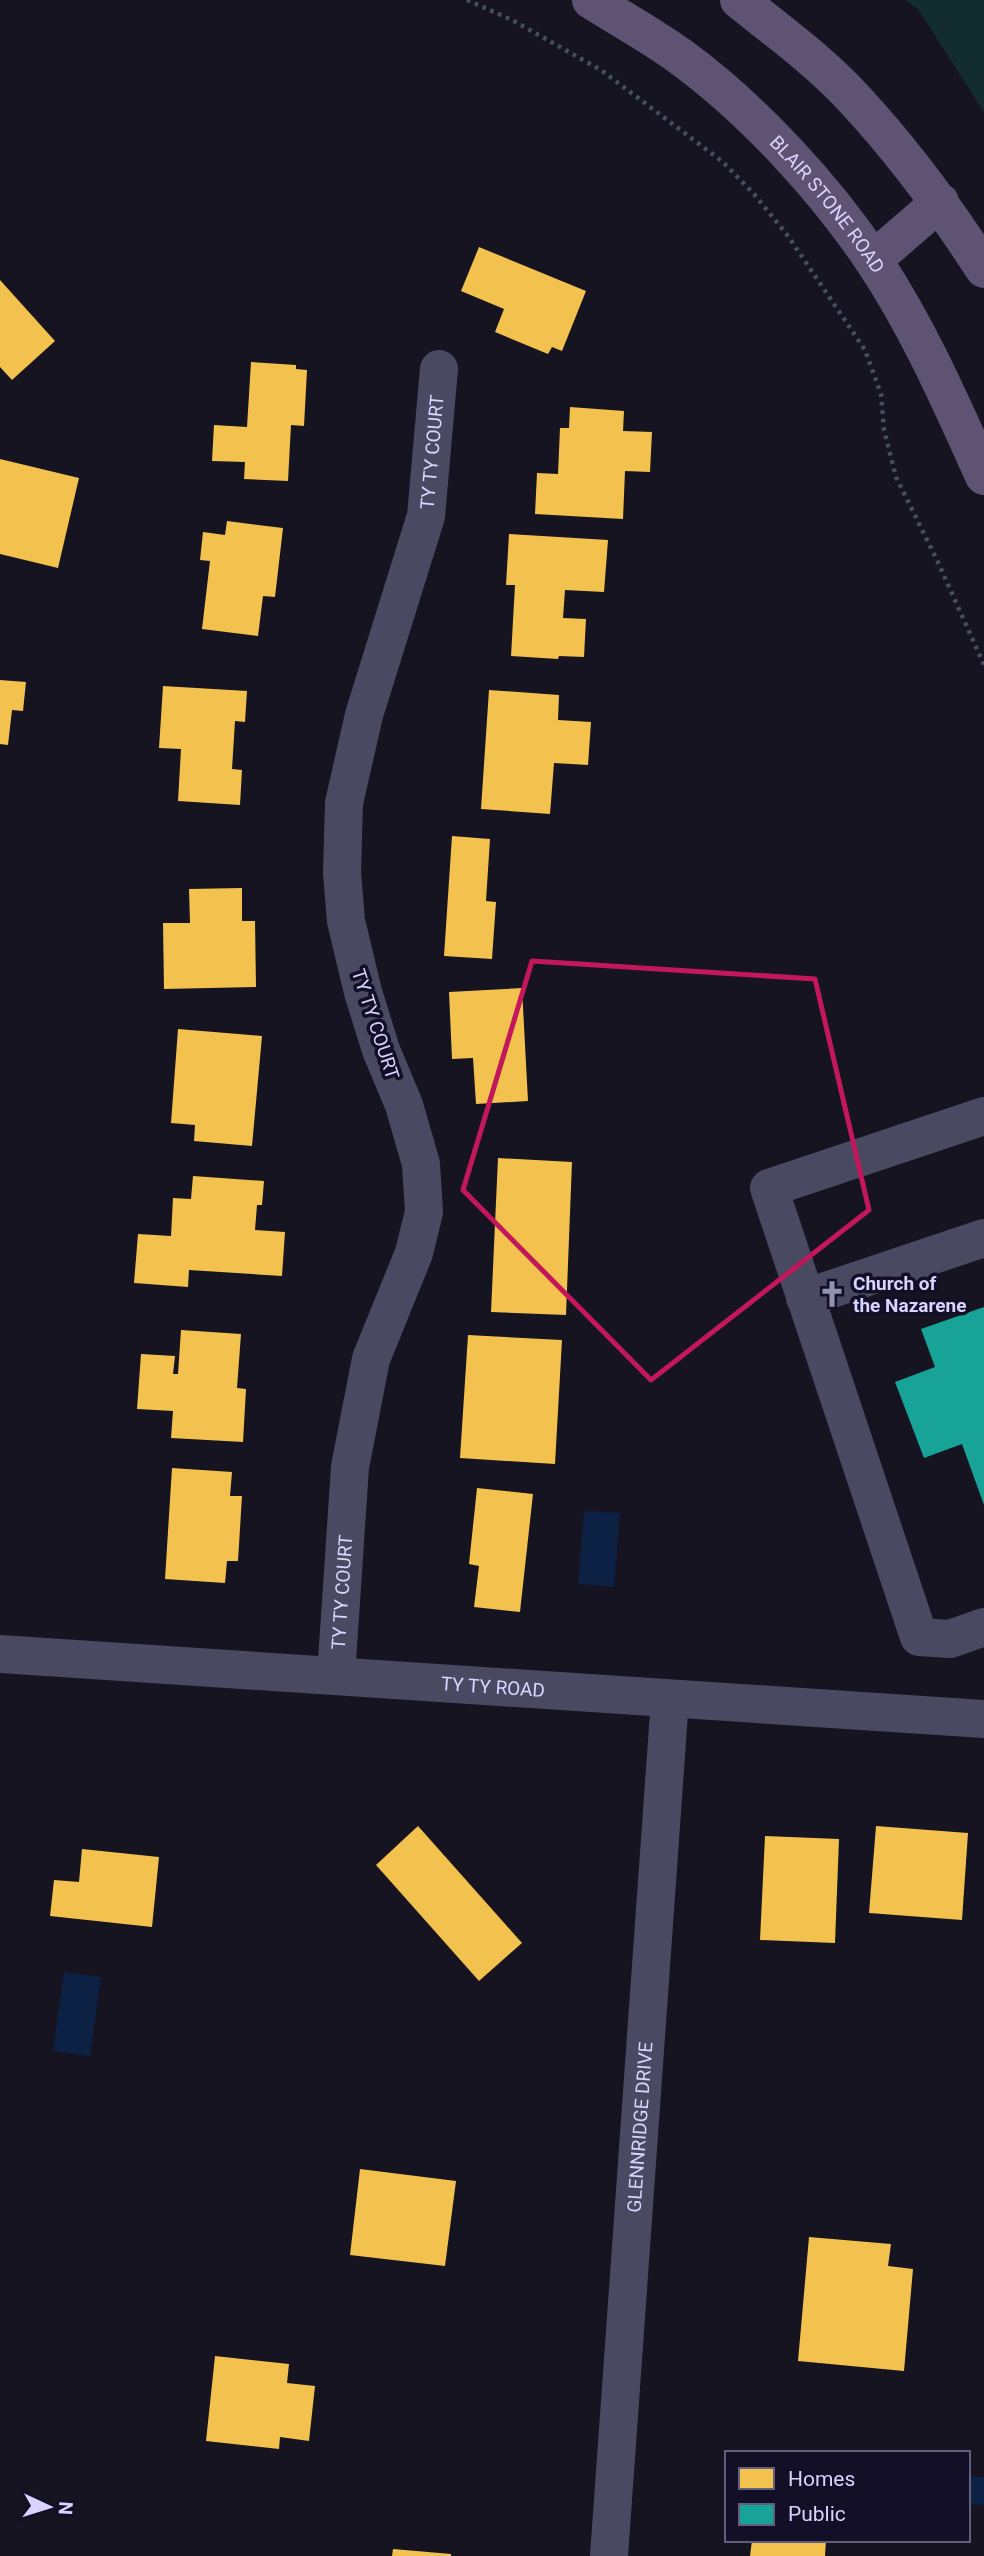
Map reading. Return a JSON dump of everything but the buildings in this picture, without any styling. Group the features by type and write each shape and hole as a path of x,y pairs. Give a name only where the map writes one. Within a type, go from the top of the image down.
{"main road":[{"name":"BLAIR STONE ROAD","path":"591,0 681,57 745,111 843,219 873,260 908,319 951,402 984,476"},
{"path":"739,0 803,50 856,101 940,202 984,269"},
{"path":"873,260 940,202"}],"street":[{"name":"TY TY COURT","path":"336,1676 350,1467 372,1359 414,1253 424,1212 421,1164 404,1105 381,1050 363,992 346,921 342,873 344,803 364,715 426,516 439,369"},
{"path":"984,1116 769,1188 919,1637 950,1639 984,1627"},
{"path":"805,1298 984,1238"},
{"name":"TY TY ROAD","path":"0,1654 984,1719"},
{"name":"GLENNRIDGE DRIVE","path":"609,2556 670,1699"}],"path":[{"path":"467,0 512,20 601,70 723,162 754,194 788,236 865,350 881,394 884,430 896,477 984,665"}],"highlighted area":[{"path":"532,961 815,979 869,1210 651,1380 463,1190"}],"green space":[{"path":"905,0 984,0 984,112 918,9"}],"water":[{"path":"584,1511 620,1513 614,1587 578,1584"},
{"path":"64,1972 101,1977 90,2056 53,2051"},
{"path":"970,2476 984,2477 984,2505 970,2504"}],"place":[{"name":"Church of the Nazarene","path":"832,1294"}]}
